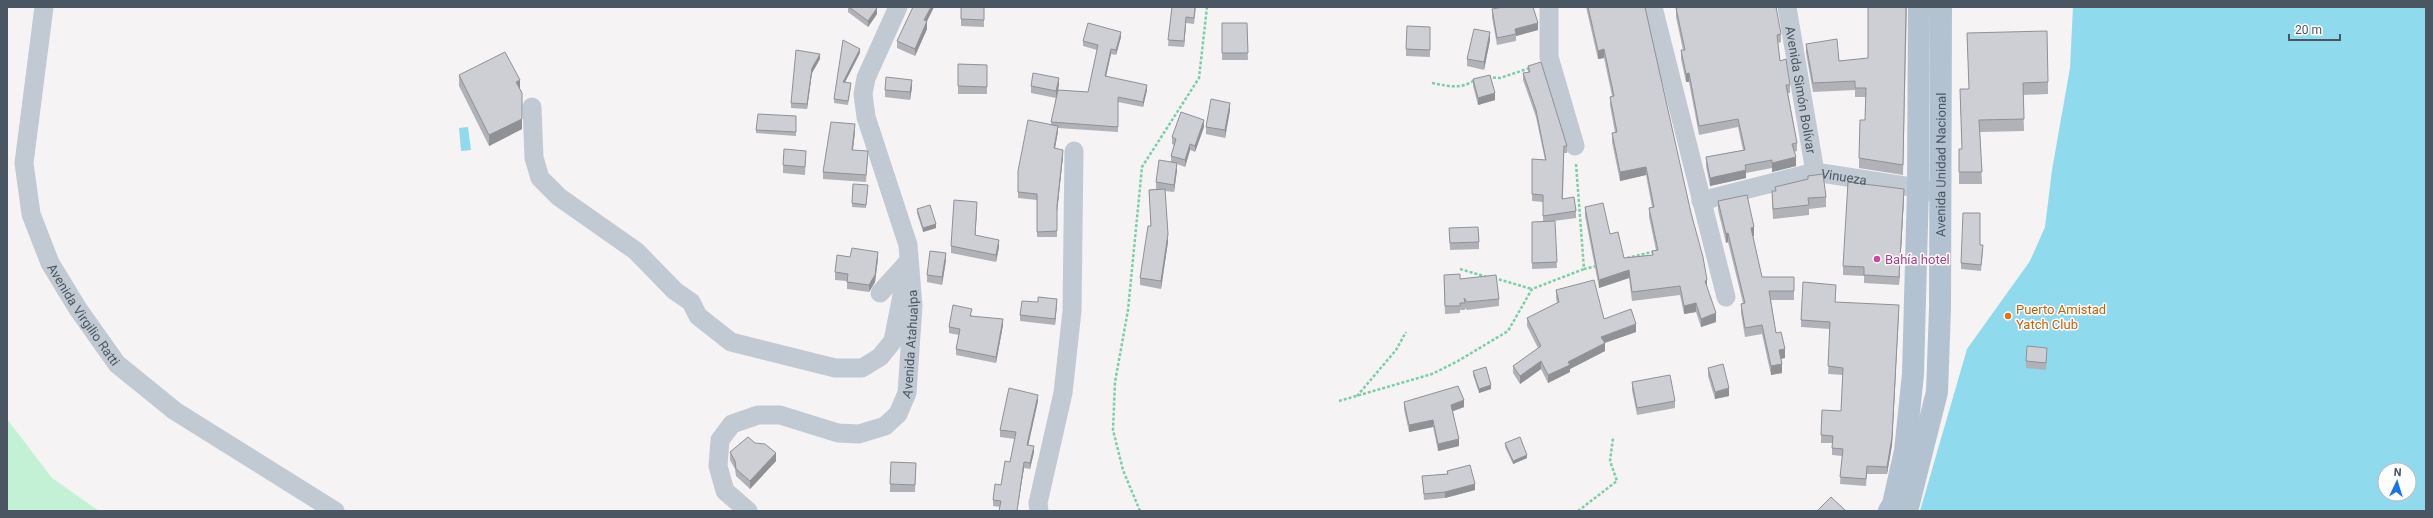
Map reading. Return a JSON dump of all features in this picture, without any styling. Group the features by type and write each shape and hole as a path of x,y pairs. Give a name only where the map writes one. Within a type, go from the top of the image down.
{"main road":[{"path":"1889,511 1893,504 1905,451 1913,374 1918,188 1919,7"},
{"name":"Avenida Unidad Nacional","path":"1907,511 1937,392 1941,194 1941,7"}],"street":[{"name":"Avenida Virgilio Ratti","path":"44,7 24,163 31,214 50,263 78,308 118,364 175,411 335,511"},
{"name":"Avenida Atahualpa","path":"748,511 725,491 718,466 720,440 732,424 758,415 780,415 838,432 859,434 885,426 898,414 907,394 913,306 908,245 866,118 863,94 866,78 898,7"},
{"path":"1549,7 1549,57 1575,146"},
{"path":"1653,7 1726,297"},
{"name":"Avenida Simón Bolívar","path":"1787,7 1815,172"},
{"path":"532,107 534,158 540,178 559,197 636,251 675,291 691,302 698,316 730,342 835,368 862,368 880,357 893,341 909,261"},
{"path":"1039,511 1038,503 1063,393 1072,311 1074,151"},
{"name":"Vinueza","path":"1701,201 1815,172 1918,188 1941,194"},
{"path":"880,293 909,261"}],"path":[{"path":"1140,511 1123,470 1113,430 1115,382 1128,310 1142,167 1198,78 1207,7"},
{"path":"1432,83 1456,87 1469,84 1476,78 1500,78 1538,65 1549,57"},
{"path":"1575,146 1584,269"},
{"path":"1622,260 1658,250"},
{"path":"1460,269 1532,289 1584,269 1599,265"},
{"path":"1339,401 1432,374 1508,331 1532,289"},
{"path":"1357,396 1396,350 1406,332"},
{"path":"1578,511 1617,481 1610,461 1613,438"}],"green space":[{"path":"7,419 52,478 99,511 7,511"}],"water":[{"path":"2073,7 2426,7 2426,511 1920,511 1967,349 2030,261 2045,227 2052,170 2070,68"},
{"path":"468,127 471,150 461,151 459,128"}],"building":[{"path":"849,7 876,7 877,8 868,21"},
{"path":"913,7 931,7 924,20 927,21 915,49 897,41"},
{"path":"961,7 984,7 984,20 961,19"},
{"path":"1172,7 1195,7 1194,18 1186,17 1184,41 1168,40"},
{"path":"1503,7 1533,7 1538,23 1515,29 1516,34 1497,38 1492,9"},
{"path":"1588,7 1645,7 1691,213 1703,257 1707,280 1705,281 1716,313 1701,319 1696,303 1684,306 1680,286 1632,292 1629,270 1599,280 1585,207 1603,203 1610,234 1618,232 1624,258 1653,255 1652,251 1658,250 1649,208 1654,207 1646,167 1620,172 1612,133 1617,132 1610,97 1614,96 1604,49 1598,51"},
{"path":"1776,7 1781,34 1777,35 1780,61 1786,59 1790,85 1786,85 1797,143 1792,144 1796,157 1772,163 1772,160 1745,165 1746,170 1710,178 1706,157 1745,150 1738,119 1699,126 1689,73 1686,74 1681,50 1685,50 1676,8"},
{"path":"1868,7 1906,7 1903,165 1859,158 1860,120 1865,120 1866,88 1855,88 1855,81 1813,83 1806,44 1837,39 1839,61 1868,58"},
{"path":"1088,23 1121,32 1116,50 1111,49 1105,76 1147,85 1143,102 1118,97 1118,127 1051,122 1058,90 1088,92 1098,45 1083,41"},
{"path":"1222,23 1247,23 1248,53 1222,53"},
{"path":"1407,26 1430,27 1430,50 1406,49"},
{"path":"1474,29 1490,32 1484,62 1467,59"},
{"path":"2047,31 2048,82 2023,83 2024,119 1979,120 1982,172 1959,172 1959,149 1962,149 1960,89 1969,89 1967,33"},
{"path":"843,40 860,49 843,82 851,83 848,101 834,99"},
{"path":"796,50 820,54 812,68 807,104 791,103"},
{"path":"505,52 520,80 516,82 522,93 522,119 489,135 459,75"},
{"path":"1541,62 1567,146 1564,146 1562,199 1574,197 1576,211 1543,216 1543,195 1532,194 1532,159 1546,160 1536,110 1523,73 1530,72 1528,66"},
{"path":"958,64 987,65 987,87 958,86"},
{"path":"1033,73 1059,78 1056,91 1031,86"},
{"path":"1490,75 1495,93 1478,98 1473,79"},
{"path":"886,77 912,80 910,92 885,90"},
{"path":"1211,99 1230,103 1225,130 1206,127"},
{"path":"1181,112 1204,120 1195,146 1190,144 1185,160 1171,156 1176,139 1172,137"},
{"path":"758,114 796,116 796,132 756,130"},
{"path":"1028,120 1058,126 1054,148 1063,150 1057,206 1057,231 1037,232 1037,194 1018,192 1018,171"},
{"path":"831,122 855,124 852,150 868,151 866,175 823,172"},
{"path":"784,149 806,151 805,167 783,165"},
{"path":"1159,160 1177,163 1174,185 1156,182"},
{"path":"1823,174 1826,197 1808,198 1809,205 1773,209 1772,191 1776,191 1775,187 1808,179 1808,176"},
{"path":"1848,182 1904,189 1899,277 1864,275 1864,267 1843,266"},
{"path":"853,184 868,185 866,205 852,203"},
{"path":"1165,189 1168,234 1161,281 1140,278 1148,226 1151,226 1149,190"},
{"path":"1747,195 1754,227 1751,228 1762,277 1794,277 1794,291 1769,291 1776,333 1781,332 1785,349 1779,350 1782,364 1771,366 1762,325 1745,328 1741,304 1745,303 1728,233 1726,234 1718,201"},
{"path":"954,200 977,202 975,235 999,240 996,255 951,246"},
{"path":"930,205 936,224 923,228 917,209"},
{"path":"1963,213 1980,213 1980,245 1983,245 1981,265 1961,263"},
{"path":"1555,221 1557,262 1532,263 1532,222"},
{"path":"1478,227 1479,242 1450,243 1449,228"},
{"path":"852,248 878,252 875,275 869,285 847,282 848,274 835,272 837,255 850,257"},
{"path":"930,251 946,253 942,277 927,275"},
{"path":"1460,274 1460,279 1496,275 1499,299 1467,302 1464,298 1465,303 1460,303 1460,306 1445,306 1444,275"},
{"path":"1594,280 1604,319 1631,309 1636,324 1601,337 1605,343 1568,362 1570,365 1548,375 1541,361 1520,376 1513,366 1541,346 1527,318 1559,302 1556,290"},
{"path":"1803,282 1836,285 1835,302 1899,305 1892,437 1887,467 1867,466 1866,479 1840,477 1843,449 1832,448 1833,436 1821,435 1822,410 1841,411 1843,368 1828,366 1830,322 1801,320"},
{"path":"1038,297 1057,299 1055,319 1020,315 1022,301 1038,302"},
{"path":"953,305 972,309 970,316 1003,319 996,357 956,349 960,329 949,327"},
{"path":"2027,346 2047,348 2046,363 2026,361"},
{"path":"1723,364 1729,388 1715,392 1708,368"},
{"path":"1486,367 1491,385 1479,389 1473,371"},
{"path":"1670,375 1675,401 1637,408 1632,382"},
{"path":"1458,386 1464,400 1451,405 1459,439 1438,444 1433,420 1409,425 1404,402"},
{"path":"1009,388 1038,395 1027,445 1034,446 1030,463 1024,462 1017,511 999,511 1001,501 993,500 995,484 1001,485 1005,461 1010,462 1016,432 1000,430"},
{"path":"748,437 755,443 765,444 776,453 750,481 736,469 735,461 730,452"},
{"path":"1520,437 1527,455 1513,461 1505,443"},
{"path":"891,462 916,463 915,485 890,484"},
{"path":"1470,465 1475,484 1445,492 1424,494 1422,476 1448,474 1447,471"},
{"path":"1831,497 1846,511 1817,511"}],"place":[{"name":"Bahía hotel","path":"1877,259"},
{"name":"Puerto Amistad Yatch Club","path":"2008,316"}]}
